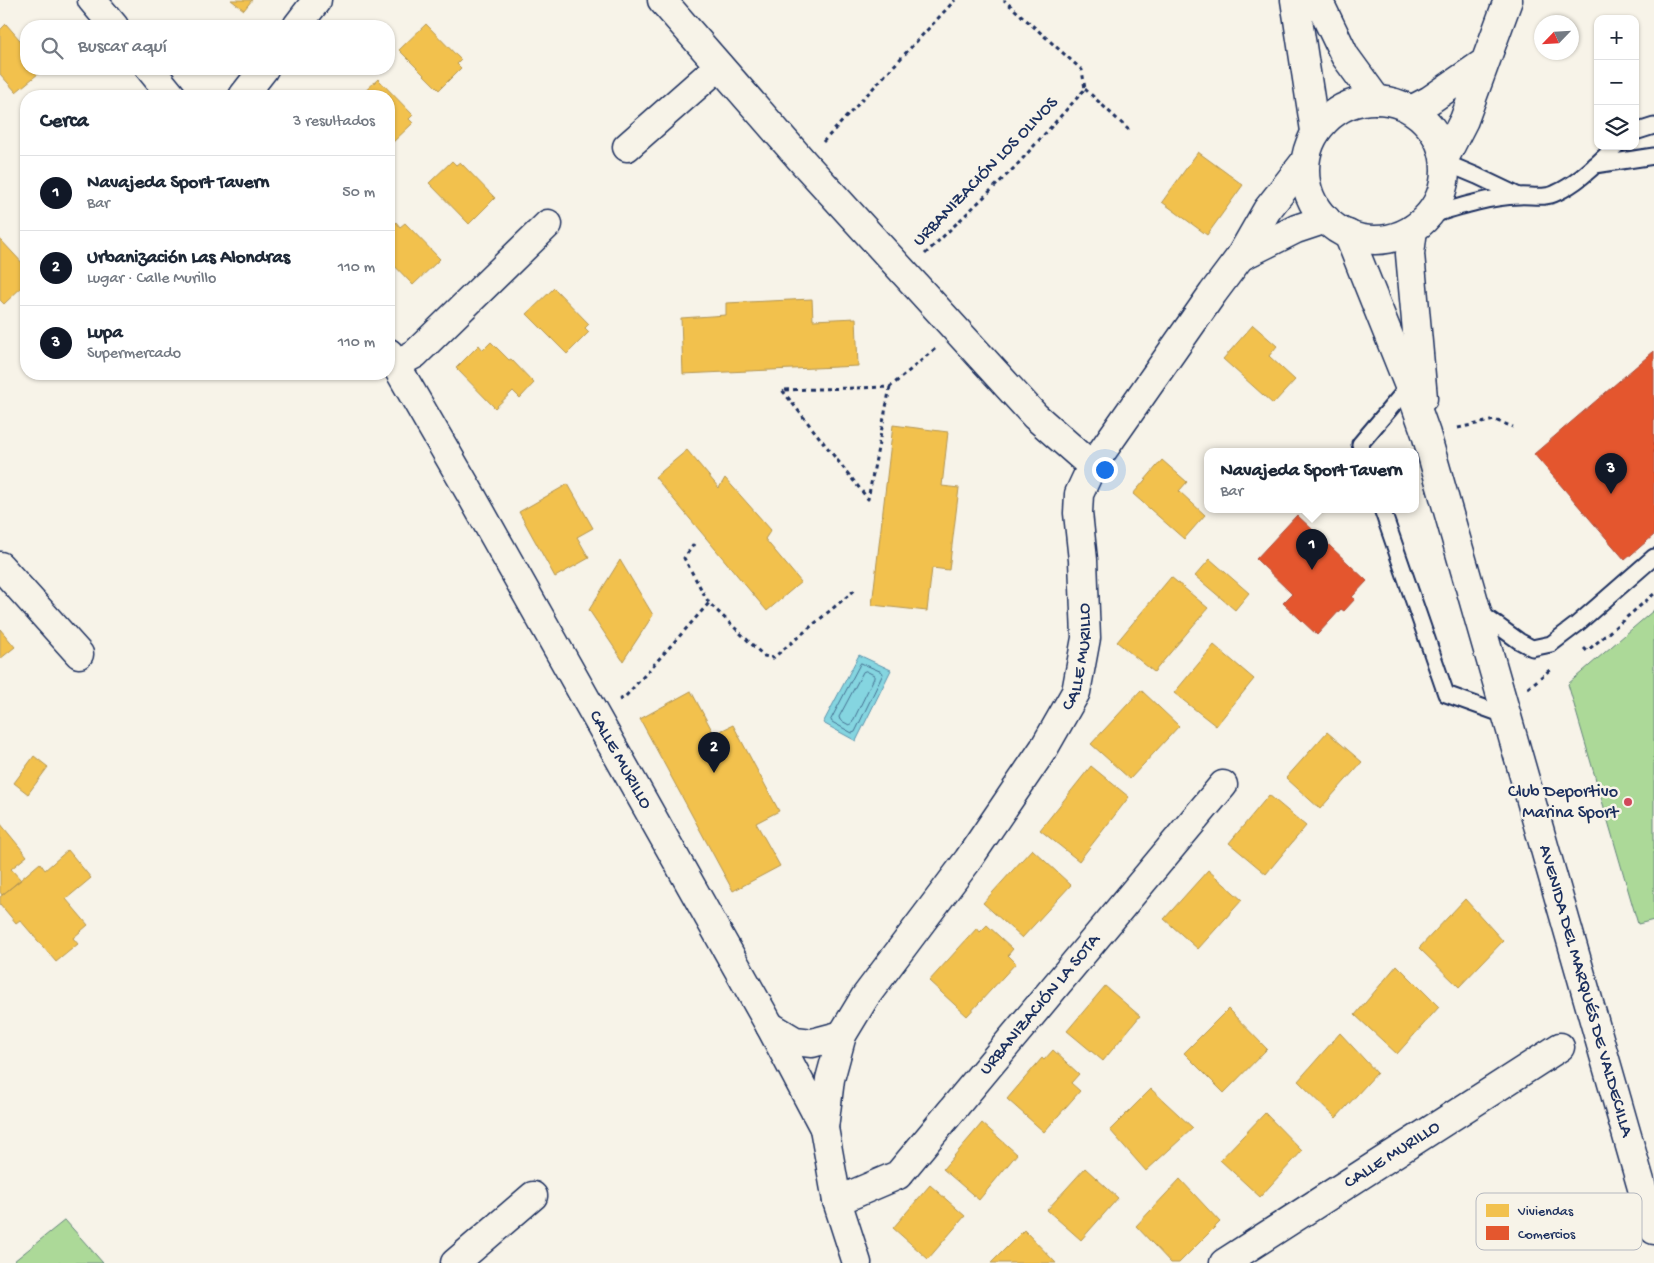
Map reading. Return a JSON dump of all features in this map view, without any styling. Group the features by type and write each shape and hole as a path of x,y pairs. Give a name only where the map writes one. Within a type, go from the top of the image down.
{"street":[{"path":"92,0 109,20"},
{"path":"302,20 317,0"},
{"path":"662,0 804,163 1035,416 1092,466"},
{"path":"1295,0 1315,131"},
{"path":"1318,0 1345,56 1377,100"},
{"path":"1445,160 1464,120 1508,0"},
{"path":"1413,109 1430,100 1485,62"},
{"path":"627,147 719,66"},
{"path":"155,75 167,90"},
{"path":"248,90 259,75"},
{"path":"1377,100 1393,102 1413,109 1430,126 1439,140 1445,160 1443,191 1421,223 1388,239 1368,240 1348,234 1326,218 1308,194 1303,164 1307,147 1315,131 1328,118 1344,108 1377,100"},
{"name":"CALLE MURILLO","path":"857,1263 837,1202 824,1128 830,1079 842,1036 865,997 968,860 1017,788 1044,748 1076,692 1086,638 1083,560 1078,513 1079,494 1092,466 1212,293 1240,257 1267,210 1303,164"},
{"path":"1240,257 1296,229 1326,218"},
{"name":"AVENIDA DEL MARQUÉS DE VALDECILLA","path":"1421,223 1410,254 1426,434"},
{"path":"395,357 415,354 548,224"},
{"name":"AVENIDA DEL MARQUÉS DE VALDECILLA","path":"1348,234 1409,386 1426,434 1475,610 1653,1221"},
{"name":"CALLE MURILLO","path":"395,363 770,1026 824,1128"},
{"path":"0,566 79,654"},
{"name":"URBANIZACIÓN LA SOTA","path":"837,1202 898,1175 1223,785"},
{"name":"CALLE MURILLO","path":"770,1026 795,1041 812,1043 842,1036"},
{"name":"CALLE MURILLO","path":"1224,1263 1560,1048"},
{"path":"455,1263 533,1196"}],"lane":[{"path":"1639,131 1654,126"},
{"path":"1421,223 1477,202 1519,196 1554,195 1579,180 1612,150"},
{"path":"1595,165 1654,156"},
{"path":"1445,160 1519,196"},
{"path":"1361,448 1360,444 1409,386"},
{"path":"1383,513 1446,694 1507,716"},
{"path":"1475,610 1532,648 1551,644 1576,625 1654,557"}],"path":[{"path":"804,163 955,0"},
{"path":"1004,0 1082,70 1085,89 1131,132"},
{"name":"URBANIZACIÓN LOS OLIVOS","path":"905,274 1015,168 1085,89"},
{"path":"890,387 782,390 868,499 890,387 956,330"},
{"path":"1458,428 1495,420 1513,427"},
{"path":"694,544 684,558 709,603 764,656 773,658 856,588"},
{"path":"594,713 625,697 709,603"}],"green space":[{"name":"Club Deportivo Marina Sport","path":"1654,610 1654,920 1638,924 1568,684"},
{"path":"65,1220 103,1263 16,1263 14,1261"}],"water":[{"path":"859,655 891,670 856,741 823,723"}],"building: Viviendas":[{"path":"231,0 252,0 244,10"},
{"path":"6,24 20,40 20,75 37,75 16,92 0,74 0,30"},
{"path":"426,24 461,60 457,64 461,68 439,90 399,50"},
{"path":"378,79 389,90 366,90"},
{"path":"395,96 413,115 409,119 413,123 395,140"},
{"path":"1198,152 1243,185 1207,235 1162,202"},
{"path":"452,161 456,165 460,162 495,198 469,224 429,183"},
{"path":"396,222 400,227 405,223 440,259 413,285 395,266"},
{"path":"0,239 20,261 20,289 4,304 0,300"},
{"path":"554,288 589,324 585,328 589,332 567,354 527,314"},
{"path":"812,299 813,320 856,318 858,366 683,374 681,318 726,315 726,303"},
{"path":"1253,325 1277,346 1269,356 1295,380 1273,404 1223,359"},
{"path":"491,342 534,383 520,398 513,391 495,408 456,368 479,345 483,350"},
{"path":"893,425 948,432 942,486 959,488 949,570 932,568 927,611 872,605"},
{"path":"687,450 719,488 725,478 771,530 765,539 801,582 767,611 655,477"},
{"path":"1162,460 1187,482 1179,491 1205,515 1184,539 1133,494"},
{"path":"568,484 593,528 577,537 589,558 555,577 519,512"},
{"path":"1210,559 1249,593 1235,610 1195,576"},
{"path":"620,560 653,615 623,661 589,610"},
{"path":"1171,577 1208,608 1154,672 1117,642"},
{"path":"0,629 15,647 0,659"},
{"path":"1214,645 1254,679 1216,726 1174,693"},
{"path":"1141,690 1179,726 1130,779 1091,744"},
{"path":"691,691 714,734 733,725 779,811 756,823 780,866 733,891 640,719"},
{"path":"1327,732 1362,762 1320,809 1286,778"},
{"path":"34,756 48,767 28,794 14,783"},
{"path":"1091,766 1129,797 1079,861 1040,830"},
{"path":"1269,795 1306,826 1266,874 1229,843"},
{"path":"0,823 27,856 11,869 21,880 2,895 0,892"},
{"path":"1032,849 1071,885 1022,938 983,903"},
{"path":"68,850 91,878 66,899 88,925 73,938 78,944 56,962 20,920 16,923 0,904 0,897 40,863 45,870"},
{"path":"1208,870 1242,900 1198,949 1164,919"},
{"path":"1465,899 1503,941 1459,987 1419,948"},
{"path":"987,925 1013,949 1008,955 1016,963 967,1016 929,981 977,928 980,932"},
{"path":"1397,965 1439,1007 1397,1054 1355,1015"},
{"path":"1105,986 1140,1016 1103,1061 1067,1031"},
{"path":"1228,1009 1267,1049 1224,1093 1184,1053"},
{"path":"1340,1033 1377,1073 1336,1118 1298,1081"},
{"path":"1053,1050 1079,1074 1071,1083 1080,1091 1044,1132 1007,1099 1042,1058 1044,1060"},
{"path":"1151,1089 1193,1128 1146,1171 1110,1130"},
{"path":"1265,1113 1302,1151 1260,1197 1220,1160"},
{"path":"982,1123 1017,1154 979,1200 943,1169"},
{"path":"1085,1168 1118,1198 1081,1240 1047,1210"},
{"path":"1180,1179 1220,1222 1179,1263 1171,1263 1136,1226"},
{"path":"930,1185 965,1216 928,1259 893,1228"},
{"path":"1024,1230 1056,1263 991,1263"}],"building: Comercios":[{"path":"1654,351 1654,535 1625,560 1534,454"},
{"path":"1297,515 1367,581 1352,597 1355,599 1344,611 1341,609 1317,635 1283,603 1292,594 1256,559"}],"place":[{"name":"Lupa","path":"1611,494"},
{"name":"Navajeda Sport Tavern","path":"1312,570"},
{"name":"Urbanización Las Alondras","path":"714,773"},
{"name":"Club Deportivo Marina Sport","path":"1628,802"}]}
